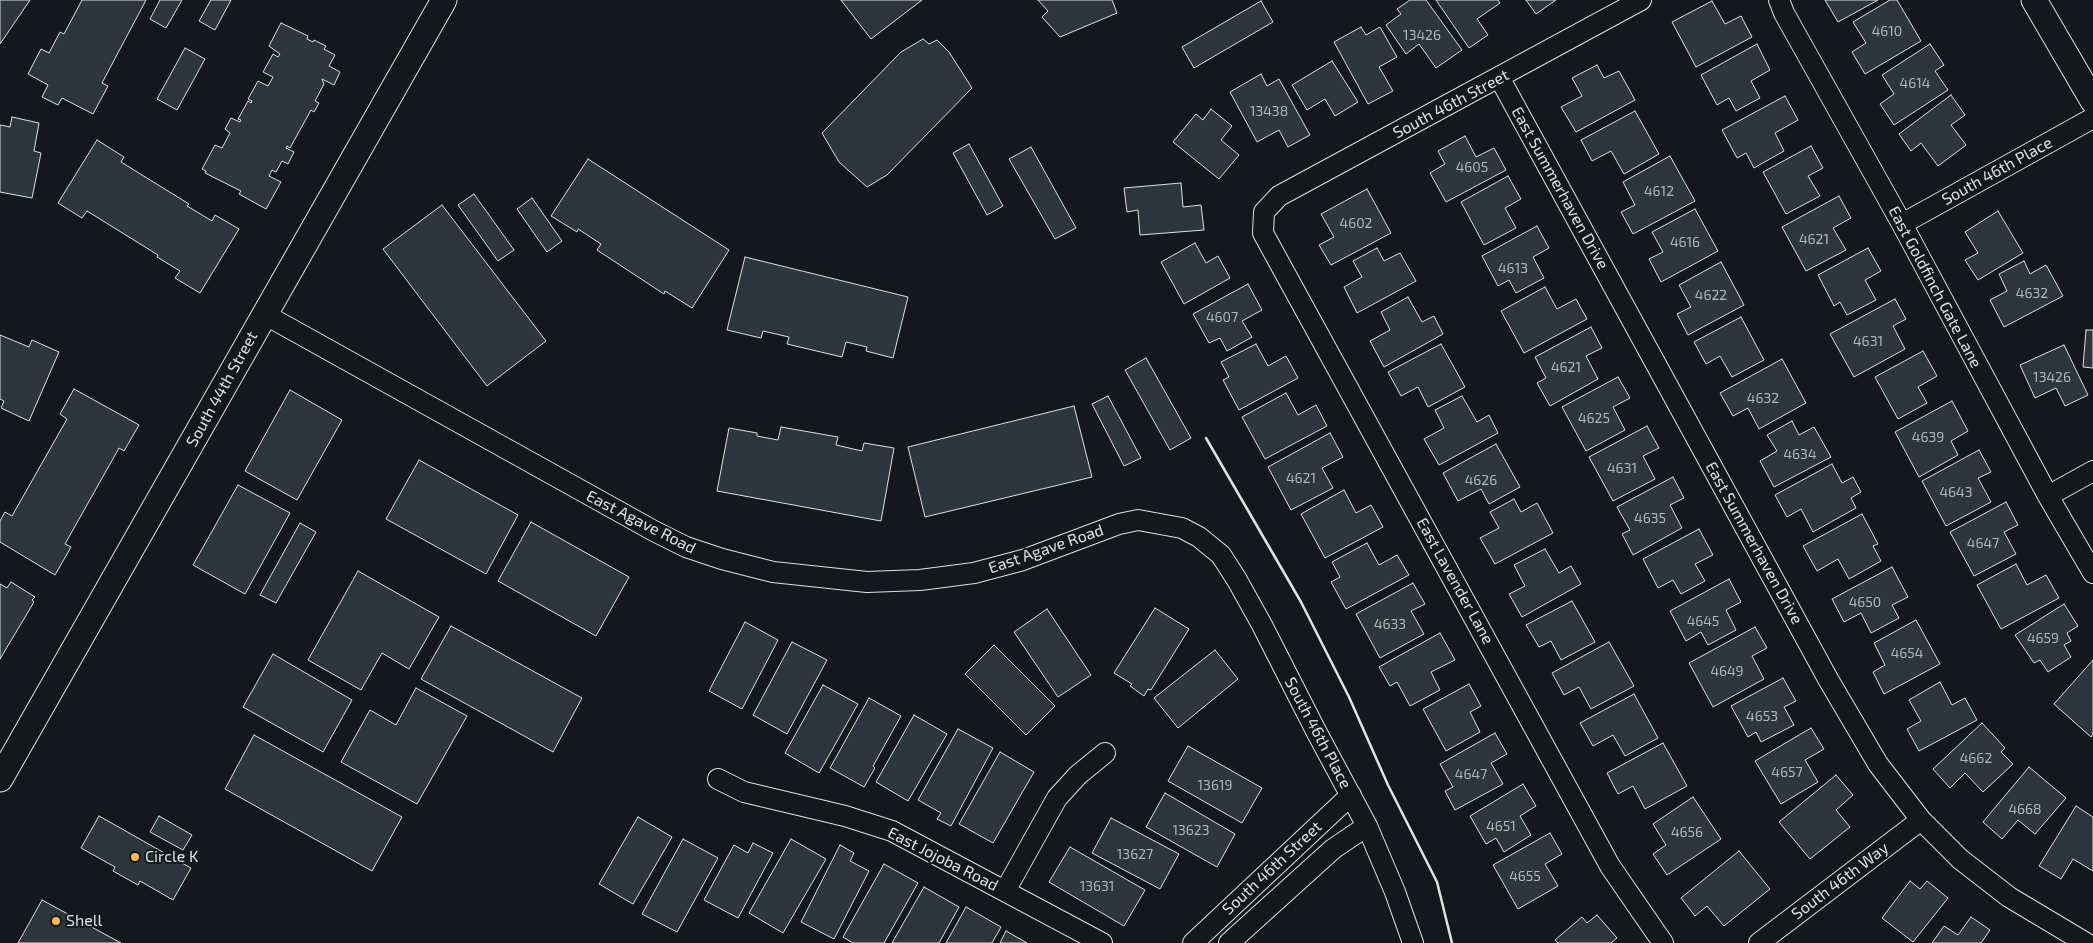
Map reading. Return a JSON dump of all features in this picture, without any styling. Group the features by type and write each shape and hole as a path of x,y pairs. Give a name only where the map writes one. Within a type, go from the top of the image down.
{"street":[{"name":"South 44th Street","path":"0,779 444,0"},
{"name":"South 46th Street","path":"1264,212 1279,196 1641,0"},
{"name":"East Goldfinch Gate Lane","path":"1779,0 1784,13 1902,224 2048,496 2093,573"},
{"path":"2034,0 2093,101"},
{"name":"East Summerhaven Drive","path":"1499,78 1828,680 1878,764 1921,820 1960,859 2009,897 2086,943"},
{"name":"South 46th Place","path":"1902,224 2093,118"},
{"name":"East Lavender Lane","path":"1264,212 1263,233 1610,866 1663,943"},
{"name":"East Agave Road","path":"264,314 654,531 695,550 773,572 867,582 920,580 974,573 1023,560 1119,524 1138,520 1182,528 1199,537"},
{"path":"2048,496 2093,471"},
{"name":"South 46th Place","path":"1199,537 1221,555 1237,580 1316,731 1352,795 1368,826 1395,892 1413,943"},
{"path":"1005,891 1057,798 1078,775 1105,753"},
{"name":"East Jojoba Road","path":"718,779 744,792 845,816 892,831 1102,943"},
{"name":"South 46th Street","path":"1193,943 1352,795"},
{"name":"South 46th Way","path":"1759,943 1921,820"},
{"name":"South 46th Street","path":"1229,943 1333,849 1368,826"}],"building":[{"path":"0,0 30,0 0,44"},
{"path":"82,0 146,0 102,83 108,86 93,114 62,98 58,105 42,97 48,85 28,74 41,49 49,53 60,32 64,34"},
{"path":"160,0 182,0 166,28 150,19"},
{"path":"211,0 231,0 215,30 199,21"},
{"path":"841,0 922,0 871,39"},
{"path":"1038,0 1112,0 1117,13 1060,37 1042,17 1048,11"},
{"path":"1410,0 1426,0 1462,50 1436,68 1419,44 1406,54 1386,25 1401,14 1397,9"},
{"path":"1436,0 1498,0 1500,3 1477,19 1488,35 1469,48"},
{"path":"1526,0 1556,0 1536,14"},
{"path":"1825,0 1878,0 1838,22"},
{"path":"1890,0 1897,0 1921,41 1865,74 1852,52 1866,43 1853,22"},
{"path":"1261,1 1273,22 1194,68 1182,47"},
{"path":"1712,1 1725,24 1741,16 1752,37 1696,67 1672,22"},
{"path":"281,23 308,36 307,39 326,46 324,49 335,55 329,66 340,72 334,85 322,79 324,84 315,101 319,103 314,112 311,110 290,148 287,146 286,148 294,152 288,164 282,161 276,172 272,170 269,176 281,182 266,209 239,194 241,191 205,173 206,171 202,169 215,145 222,148 230,133 225,129 231,118 240,122 241,120 238,119 248,101 251,103 252,101 248,99 258,81 268,86 273,77 263,72 273,54 278,57 280,54 269,46"},
{"path":"1361,27 1366,35 1380,27 1397,57 1379,67 1393,91 1368,104 1334,42"},
{"path":"923,39 929,44 937,40 949,52 972,88 887,175 867,187 839,162 822,133 901,52"},
{"path":"1757,44 1770,70 1751,81 1760,98 1736,111 1729,98 1717,105 1701,75"},
{"path":"1930,44 1944,65 1935,71 1948,90 1894,125 1880,104 1894,94 1882,75"},
{"path":"185,48 205,59 177,110 157,99"},
{"path":"1332,61 1358,102 1335,116 1325,99 1307,110 1292,85"},
{"path":"1597,65 1604,78 1619,71 1635,100 1576,132 1561,107 1582,96 1572,78"},
{"path":"1261,74 1267,86 1279,79 1310,135 1288,147 1279,130 1257,142 1230,92"},
{"path":"1951,95 1965,115 1951,125 1966,145 1938,166 1921,143 1911,151 1899,134"},
{"path":"1785,96 1798,120 1775,133 1784,151 1754,168 1746,153 1737,158 1722,130"},
{"path":"1211,109 1232,126 1221,140 1239,155 1219,179 1173,142 1196,114 1203,120"},
{"path":"1635,111 1659,154 1624,174 1611,151 1592,161 1581,140"},
{"path":"12,117 39,123 34,151 41,153 32,198 0,192 0,125 10,127"},
{"path":"1465,136 1476,157 1494,148 1506,170 1446,202 1430,173 1445,164 1438,151"},
{"path":"97,140 124,157 121,162 189,204 187,206 212,221 215,215 239,229 200,293 175,278 180,271 157,257 158,255 87,211 82,218 58,203"},
{"path":"969,144 1003,206 987,215 953,153"},
{"path":"1811,146 1823,168 1808,176 1820,196 1786,214 1763,172"},
{"path":"1031,147 1076,228 1055,239 1009,159"},
{"path":"1670,156 1695,201 1633,234 1621,212 1635,205 1623,182"},
{"path":"588,159 729,250 692,308 665,291 664,294 597,250 601,244 578,229 577,232 551,216"},
{"path":"1508,176 1521,199 1505,208 1516,228 1484,245 1461,202"},
{"path":"1181,183 1183,207 1201,205 1204,230 1140,235 1138,210 1127,212 1124,188"},
{"path":"1367,189 1391,233 1331,265 1319,245 1334,237 1321,214"},
{"path":"474,194 514,250 498,261 458,205"},
{"path":"1839,196 1851,218 1833,228 1846,250 1806,271 1782,227"},
{"path":"532,198 562,241 547,252 517,209"},
{"path":"442,205 546,341 487,386 383,249"},
{"path":"1695,209 1718,251 1661,282 1649,259 1663,252 1652,232"},
{"path":"1998,211 2023,253 1978,280 1965,260 1978,253 1965,232"},
{"path":"1537,226 1549,248 1533,257 1544,278 1516,293 1509,280 1498,286 1482,256"},
{"path":"1195,243 1206,263 1218,256 1230,278 1184,304 1161,262"},
{"path":"1377,248 1384,261 1400,253 1416,281 1357,313 1344,287 1362,277 1353,261"},
{"path":"1868,248 1881,271 1865,280 1876,300 1847,315 1840,302 1834,306 1818,275"},
{"path":"745,257 908,297 893,358 866,351 867,347 846,342 842,357 787,344 789,337 763,331 761,338 727,330"},
{"path":"2024,261 2030,274 2046,265 2063,296 2004,327 1990,300 2007,291 1999,274"},
{"path":"1721,262 1744,305 1688,335 1677,314 1691,307 1679,285"},
{"path":"1248,284 1262,310 1242,321 1252,337 1227,351 1220,338 1209,343 1193,314"},
{"path":"1545,287 1557,309 1576,299 1587,319 1524,353 1501,311"},
{"path":"1408,297 1422,322 1434,316 1443,334 1384,367 1370,341 1390,330 1381,312"},
{"path":"1895,299 1906,319 1893,326 1905,349 1854,377 1830,334"},
{"path":"1741,317 1764,360 1732,377 1720,356 1706,364 1694,342"},
{"path":"1591,327 1602,348 1586,356 1598,379 1550,406 1537,383 1546,378 1535,357"},
{"path":"2086,330 2093,330 2093,368 2083,367"},
{"path":"0,335 29,347 32,340 59,352 29,421 1,408 4,401 0,399"},
{"path":"1256,344 1268,366 1286,356 1298,378 1239,410 1223,380 1229,377 1221,362"},
{"path":"1441,344 1465,387 1428,407 1418,387 1401,396 1388,372"},
{"path":"2064,345 2088,395 2065,406 2056,388 2035,398 2020,365"},
{"path":"1923,351 1937,376 1918,387 1927,403 1898,419 1875,377"},
{"path":"1146,358 1191,438 1170,450 1125,370"},
{"path":"1782,359 1806,403 1759,429 1748,408 1733,416 1720,393"},
{"path":"1618,377 1630,398 1613,407 1625,430 1586,451 1562,407"},
{"path":"74,389 139,425 124,451 119,448 65,544 71,547 55,575 0,542 0,521 5,512 12,516 67,419 60,414"},
{"path":"290,390 342,420 297,500 245,471"},
{"path":"1286,393 1298,415 1316,405 1327,426 1265,459 1242,417"},
{"path":"1108,396 1141,458 1124,466 1092,404"},
{"path":"1462,396 1477,422 1489,415 1498,433 1439,465 1424,439 1444,428 1435,410"},
{"path":"1952,401 1968,431 1951,441 1958,455 1919,477 1895,432"},
{"path":"1074,406 1092,477 925,517 908,447"},
{"path":"1792,421 1799,435 1814,427 1831,457 1774,487 1760,461 1777,451 1767,435"},
{"path":"1647,426 1659,448 1643,456 1655,479 1613,501 1589,457"},
{"path":"781,427 838,437 836,445 862,451 864,443 894,448 881,521 717,491 729,428 757,433 757,436 778,440"},
{"path":"1330,433 1343,457 1322,468 1333,488 1291,510 1268,467"},
{"path":"1496,444 1520,487 1489,504 1481,489 1458,501 1443,473"},
{"path":"1979,450 1991,472 1978,478 1991,502 1946,526 1922,481"},
{"path":"419,460 518,515 486,574 386,519"},
{"path":"1832,464 1842,483 1853,477 1861,492 1851,498 1856,508 1813,532 1801,509 1787,517 1775,495"},
{"path":"1673,477 1684,498 1670,505 1682,528 1633,555 1622,534 1630,530 1617,507"},
{"path":"238,485 290,513 245,594 193,565"},
{"path":"1344,490 1356,513 1371,505 1383,527 1325,558 1301,514"},
{"path":"1514,499 1521,512 1537,503 1553,533 1495,564 1480,538 1499,528 1490,512"},
{"path":"2006,502 2018,525 2004,532 2016,554 1974,576 1950,532"},
{"path":"1862,514 1878,544 1873,546 1881,561 1849,579 1838,559 1817,571 1803,546"},
{"path":"531,522 629,577 596,636 498,581"},
{"path":"300,523 316,532 276,603 260,595"},
{"path":"1699,529 1713,555 1695,564 1705,581 1681,594 1673,580 1658,588 1643,559"},
{"path":"1367,543 1379,565 1397,555 1409,575 1346,609 1331,582 1340,577 1332,562"},
{"path":"1545,549 1559,573 1571,566 1581,584 1522,617 1509,594 1525,586 1514,565"},
{"path":"2016,564 2027,585 2046,575 2059,598 2001,629 1977,585"},
{"path":"1892,567 1908,597 1892,605 1899,618 1871,633 1861,613 1844,622 1832,599"},
{"path":"358,571 439,617 409,669 382,653 361,690 308,660"},
{"path":"1729,579 1741,602 1726,610 1736,630 1708,645 1701,632 1686,641 1670,611"},
{"path":"11,582 35,597 32,600 34,602 0,659 0,584 7,588"},
{"path":"1413,583 1425,604 1411,611 1424,634 1380,658 1356,614"},
{"path":"1572,601 1595,642 1561,660 1551,641 1539,647 1526,625"},
{"path":"2064,604 2078,626 2067,633 2071,641 2064,645 2071,657 2048,672 2040,660 2034,663 2015,635"},
{"path":"1155,608 1189,629 1151,690 1148,689 1144,696 1130,686 1132,684 1114,673"},
{"path":"1047,609 1091,675 1058,697 1014,632"},
{"path":"1916,620 1940,664 1884,694 1873,672 1885,665 1874,643"},
{"path":"745,622 778,640 742,709 709,691"},
{"path":"451,626 582,698 553,752 421,679"},
{"path":"1755,627 1767,648 1752,656 1764,679 1713,707 1689,663"},
{"path":"1440,633 1455,660 1431,672 1440,690 1410,706 1397,682 1390,686 1379,667"},
{"path":"792,642 827,660 787,734 753,715"},
{"path":"1609,642 1634,686 1591,709 1579,687 1564,695 1552,673"},
{"path":"994,645 1055,706 1026,735 965,674"},
{"path":"1215,650 1238,679 1178,728 1154,698"},
{"path":"273,654 352,700 323,752 243,707"},
{"path":"2093,660 2093,734 2091,737 2054,704"},
{"path":"1783,678 1796,701 1784,707 1794,725 1761,742 1756,732 1748,737 1731,706"},
{"path":"1940,682 1952,705 1965,698 1977,720 1919,751 1907,729 1921,721 1909,700"},
{"path":"1469,684 1481,706 1470,712 1480,732 1446,751 1423,709"},
{"path":"823,685 858,704 819,773 785,753"},
{"path":"416,688 467,716 417,804 341,762 370,710 396,725"},
{"path":"1634,694 1658,738 1625,756 1613,735 1593,746 1580,723"},
{"path":"869,698 901,716 873,766 875,768 864,787 830,768"},
{"path":"914,715 947,734 908,801 876,782"},
{"path":"1982,723 2005,748 2001,752 2013,764 1983,792 1965,773 1950,788 1933,769"},
{"path":"1811,728 1824,749 1805,760 1818,782 1781,804 1755,761"},
{"path":"958,729 993,748 951,826 937,819 941,813 918,800"},
{"path":"1495,733 1507,754 1491,763 1503,784 1455,810 1445,791 1453,787 1440,764"},
{"path":"254,735 402,817 372,871 225,789"},
{"path":"1663,743 1687,786 1645,809 1633,786 1618,794 1607,773"},
{"path":"1188,746 1262,788 1242,823 1168,781"},
{"path":"1000,752 1034,772 993,843 959,824"},
{"path":"2029,767 2066,798 2035,834 2018,820 2002,839 1983,822"},
{"path":"1836,775 1853,795 1836,810 1850,827 1810,859 1779,822"},
{"path":"1523,784 1536,806 1520,816 1531,835 1504,852 1496,838 1486,844 1470,816"},
{"path":"1165,793 1235,834 1217,867 1146,827"},
{"path":"1693,797 1721,839 1667,875 1653,854 1666,845 1653,824"},
{"path":"2076,806 2093,817 2093,871 2073,859 2061,879 2039,866"},
{"name":"Circle K","path":"99,816 191,868 173,900 140,881 138,885 113,871 115,867 81,848"},
{"path":"159,816 192,835 183,850 150,832"},
{"path":"638,817 672,837 633,904 599,884"},
{"path":"1111,818 1179,854 1160,889 1092,853"},
{"path":"1550,833 1562,854 1545,864 1558,886 1518,909 1493,865"},
{"path":"683,839 718,858 677,932 642,914"},
{"path":"791,839 826,859 783,933 749,913"},
{"path":"753,843 773,853 738,918 704,900 734,845 748,853"},
{"path":"840,845 854,853 850,861 869,871 834,939 801,922"},
{"path":"1070,847 1145,890 1124,926 1049,882"},
{"path":"1739,851 1770,889 1724,926 1707,906 1695,916 1681,898"},
{"path":"884,864 918,883 884,943 853,943 843,937"},
{"path":"1910,881 1920,889 1927,881 1948,898 1913,942 1882,918"},
{"path":"924,887 959,907 939,943 892,943"},
{"name":"Shell","path":"42,900 121,943 18,943"},
{"path":"966,907 1001,927 992,943 946,943"},
{"path":"1597,915 1617,938 1611,943 1558,943 1555,940 1582,917 1587,923"},
{"path":"1971,917 1990,930 1981,943 1932,943 1944,926 1958,935"},
{"path":"1006,931 1027,943 1000,943"}],"wall":[{"path":"1206,438 1301,602 1349,697 1388,785 1437,882 1452,943"}],"place":[{"name":"Circle K","path":"135,857"},
{"name":"Shell","path":"56,921"}]}
